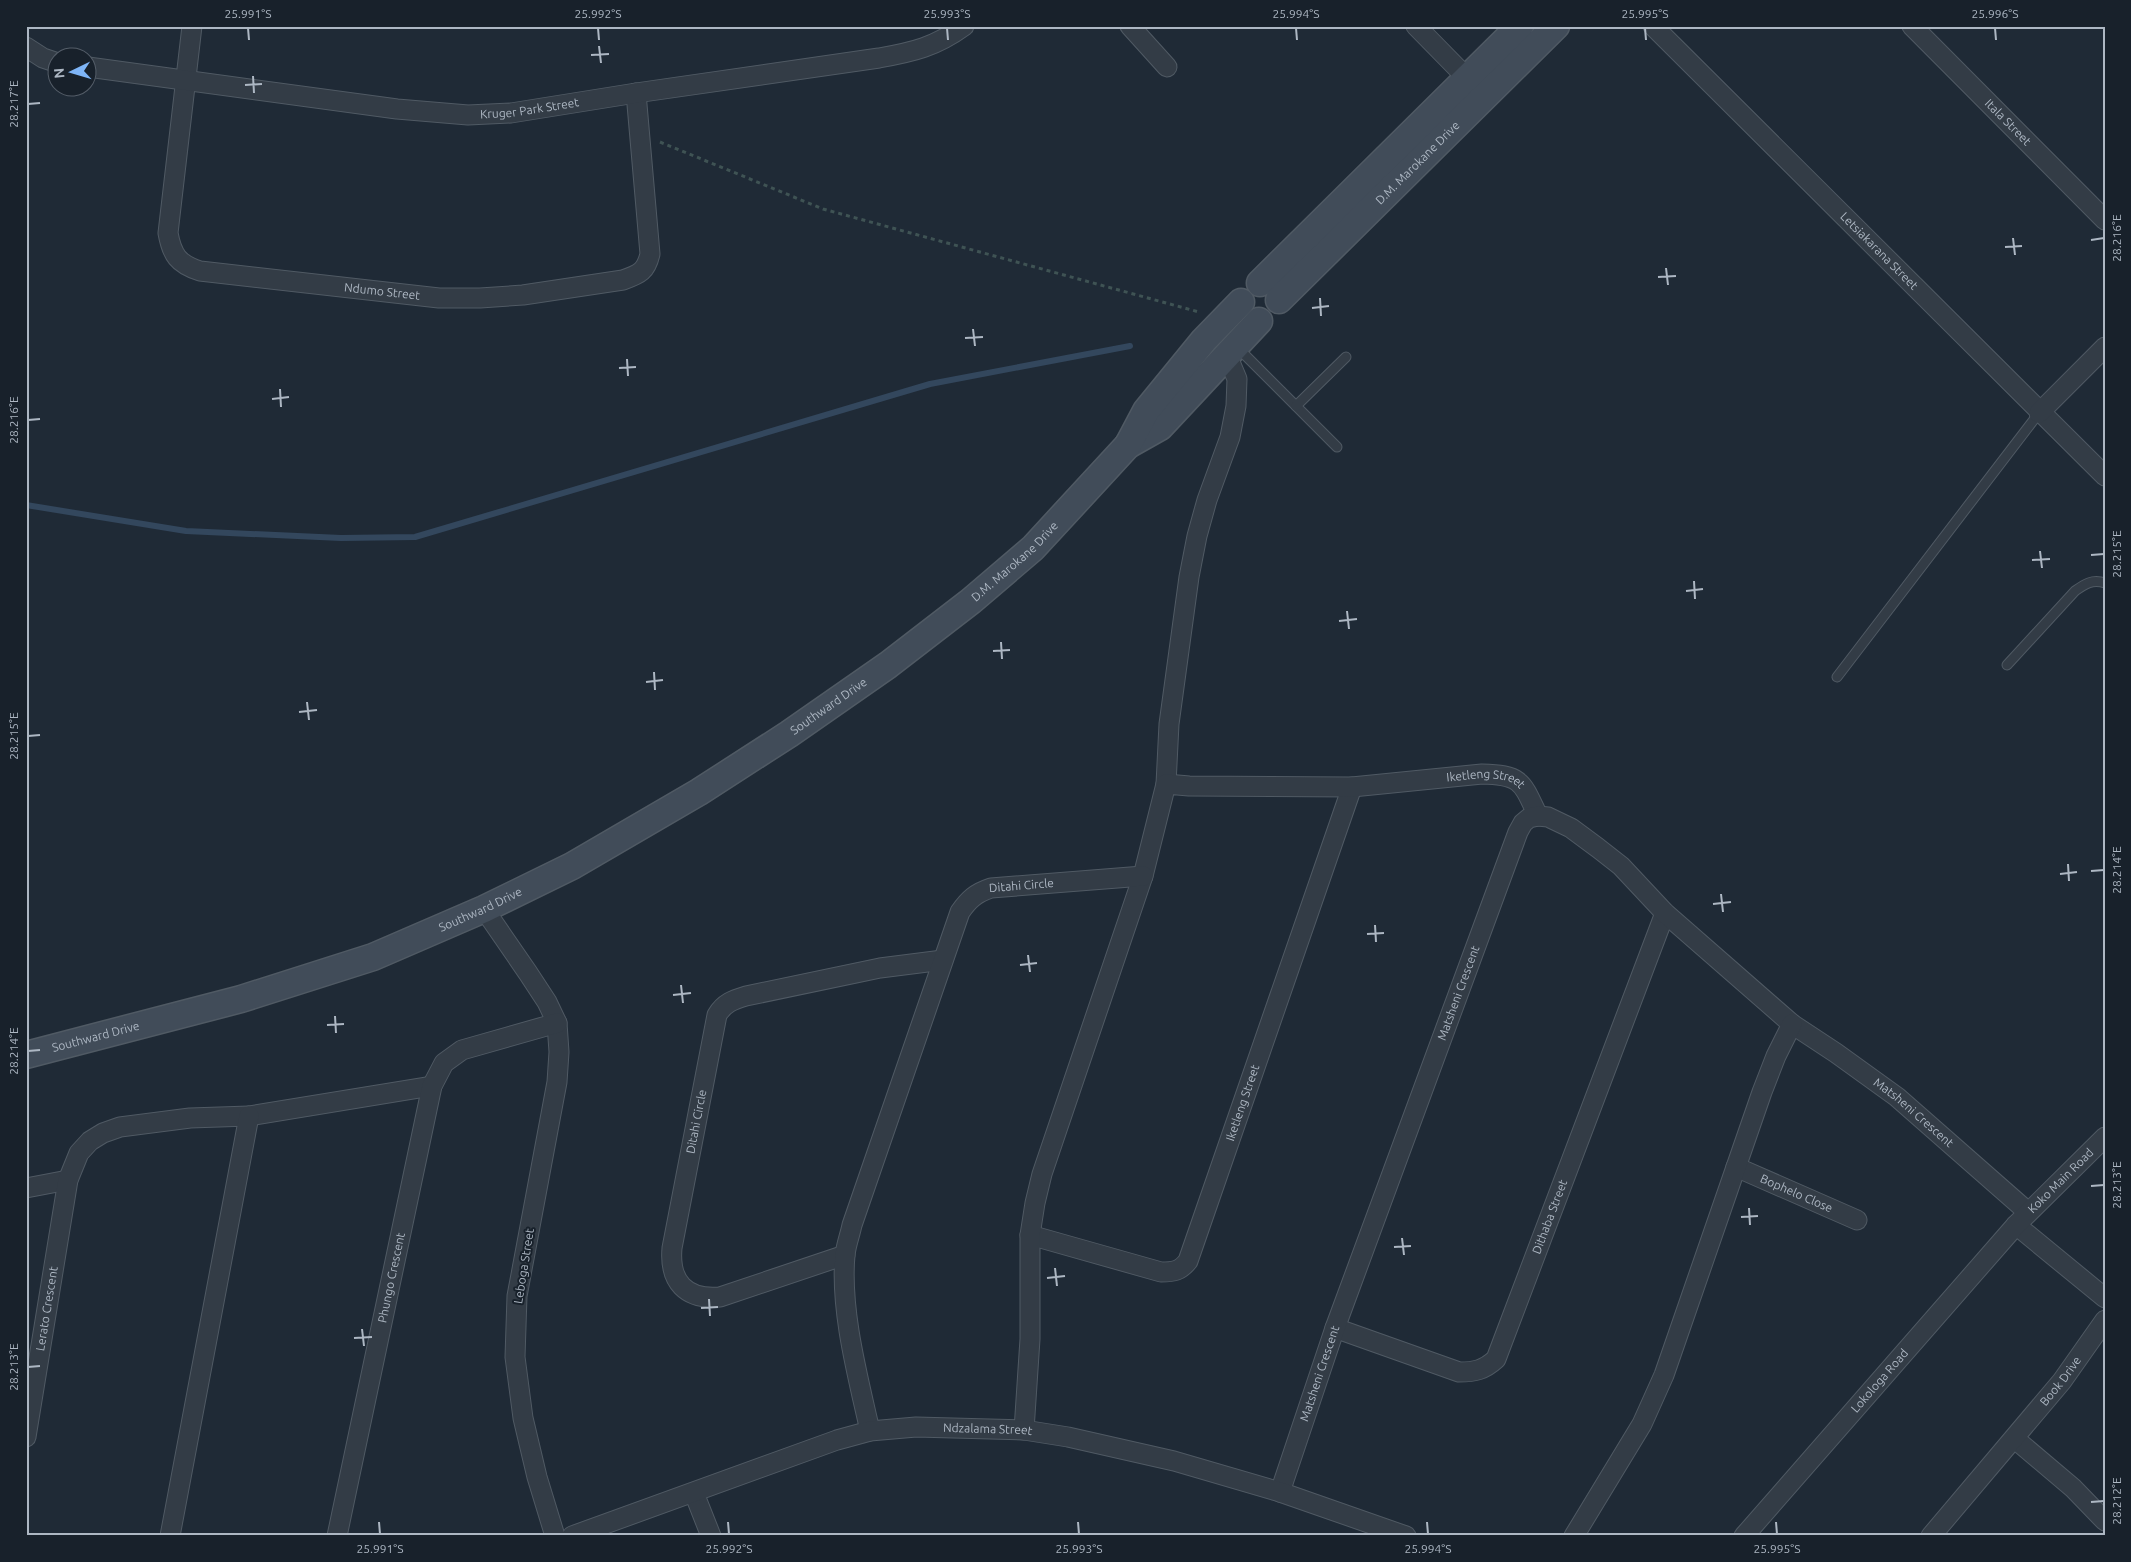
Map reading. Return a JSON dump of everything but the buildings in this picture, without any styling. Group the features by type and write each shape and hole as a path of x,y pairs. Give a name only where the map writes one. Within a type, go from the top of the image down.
{"main road":[{"name":"D.M. Marokane Drive","path":"888,664 971,601 1033,548 1128,445 1146,411 1181,366 1233,310 1246,289 1252,284 1260,282 1520,26"},
{"name":"D.M. Marokane Drive","path":"1128,445 1160,427 1259,321 1273,316 1279,307 1279,300 1556,26"},
{"path":"1260,282 1273,287 1279,300"},
{"path":"1233,310 1259,321"},
{"name":"Southward Drive","path":"26,1055 242,999 310,978 373,957 484,909 572,866 691,797 789,734 888,664"}],"street":[{"name":"Ndumo Street","path":"192,26 184,81 168,233 176,258 187,267 200,271 439,298 522,295 624,280 637,276 647,266 650,254 636,93"},
{"name":"Kruger Park Street","path":"98,68 397,109 468,115 512,113 916,51 946,40 964,26"},
{"path":"1130,26 1167,67"},
{"path":"1416,26 1467,78"},
{"name":"Letsiakarana Street","path":"1653,26 2105,476"},
{"name":"Itala Street","path":"1912,26 2105,220"},
{"path":"26,47 48,60"},
{"path":"2040,413 2105,347"},
{"path":"1024,1430 1030,1339 1030,1235 1035,1203 1042,1174 1143,876 1166,784 1169,724 1189,577 1197,536 1207,500 1230,437 1236,406 1237,379 1231,350"},
{"name":"Iketleng Street","path":"1166,784 1188,786 1352,787 1482,774 1498,775 1512,777 1521,784 1538,816"},
{"name":"Iketleng Street","path":"1030,1235 1162,1272 1174,1272 1181,1269 1188,1261 1352,787"},
{"name":"Matsheni Crescent","path":"1280,1492 1335,1328 1518,832 1523,823 1529,818 1538,816 1548,817 1571,828 1621,866 1665,913 1792,1024 1897,1097 2022,1219"},
{"name":"Ditahi Circle","path":"870,1430 848,1316 845,1255 852,1225 960,912 969,899 978,892 1005,886 1106,881 1143,876"},
{"path":"484,909 533,980 547,1002 557,1023"},
{"name":"Dithaba Street","path":"1335,1328 1459,1372 1474,1372 1487,1368 1496,1359 1665,913"},
{"name":"Ditahi Circle","path":"845,1255 720,1297 706,1298 695,1295 676,1281 670,1260 717,1015 722,1007 731,1001 746,996 880,968 942,960"},
{"name":"Phungo Crescent","path":"337,1536 432,1086 444,1063 453,1055 476,1045 557,1023"},
{"name":"Leboga Street","path":"555,1536 536,1477 525,1427 516,1357 518,1296 557,1082 559,1052 557,1023"},
{"path":"1574,1536 1642,1424 1664,1375 1765,1083 1792,1024"},
{"name":"Lerato Crescent","path":"26,1437 68,1180 79,1153 90,1141 103,1133 120,1127 190,1118 249,1116 432,1086"},
{"path":"170,1536 249,1116"},
{"name":"Koko Main Road","path":"2022,1219 2105,1137"},
{"name":"Bophelo Close","path":"1736,1167 1857,1220"},
{"path":"26,1188 68,1180"},
{"path":"2022,1219 2105,1298"},
{"name":"Lokologa Road","path":"1744,1536 2022,1219"},
{"name":"Book Drive","path":"1931,1536 2015,1439 2078,1360 2105,1320"},
{"name":"Ndzalama Street","path":"572,1536 837,1440 870,1430 916,1428 1024,1430 1125,1448 1280,1492 1406,1536"},
{"path":"2015,1439 2073,1488 2105,1521"},
{"path":"694,1493 711,1536"}],"lane":[{"path":"1231,350 1296,406 1337,447"},
{"path":"1296,406 1346,357"},
{"path":"1837,677 2040,413"},
{"path":"2007,665 2075,591 2086,583 2098,580 2105,583"}],"path":[{"path":"640,134 823,209 1233,310"}],"waterway":[{"path":"26,505 186,531 341,538 415,537 930,384 1130,346"}]}
